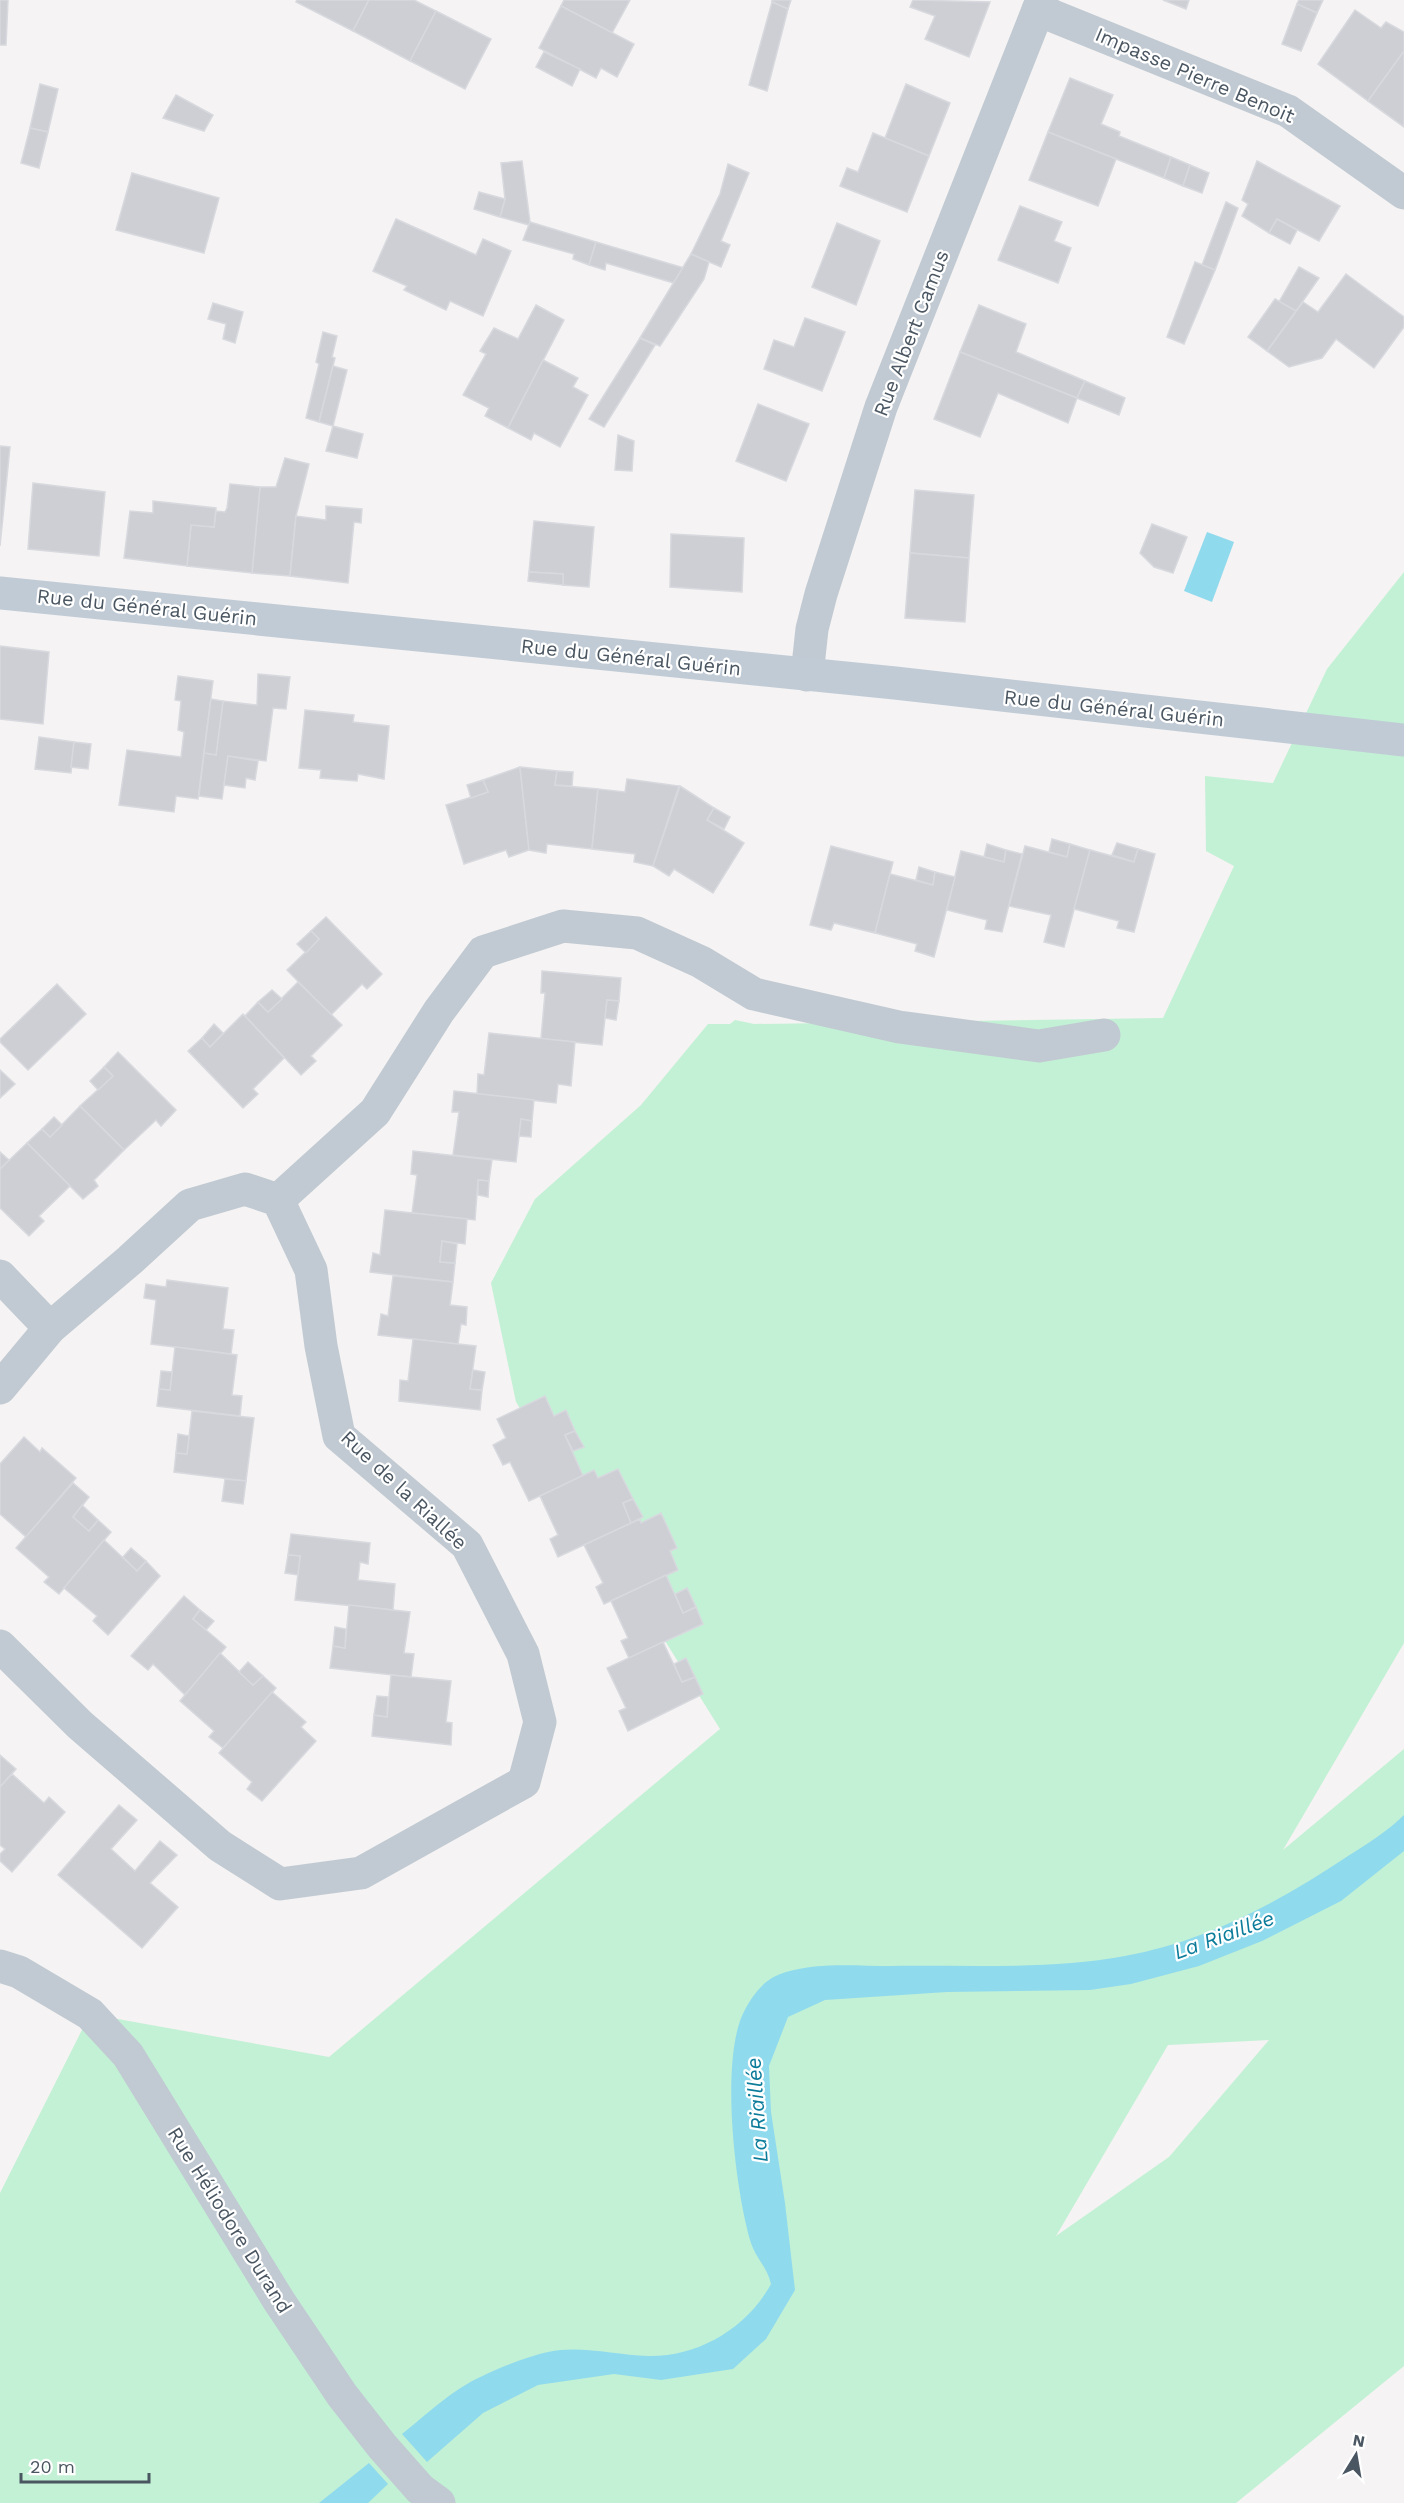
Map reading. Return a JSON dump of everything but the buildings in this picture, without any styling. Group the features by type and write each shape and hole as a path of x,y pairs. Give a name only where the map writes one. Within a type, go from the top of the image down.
{"main road":[{"name":"Rue du Général Guérin","path":"0,593 807,675 1404,740"}],"street":[{"name":"Impasse Pierre Benoit","path":"1040,5 1288,111 1404,193"},
{"name":"Rue Albert Camus","path":"807,675 812,629 821,594 881,407 1040,5"},
{"path":"0,1388 50,1328 190,1205 245,1189 278,1200 375,1112 439,1011 483,952 563,926 637,933 701,962 754,994 899,1027 1039,1046 1104,1035"},
{"name":"Rue de la Riallée","path":"0,1646 80,1725 211,1838 280,1884 361,1873 524,1782 540,1722 523,1654 467,1545 339,1436 321,1346 311,1270 278,1200"},
{"path":"0,1276 50,1328"},
{"name":"Rue Héliodore Durand","path":"0,1966 19,1972 90,2014 128,2055 279,2301 342,2395 420,2489 439,2503"}],"green space":[{"path":"1404,572 1404,1643 1283,1850 1404,1749 1404,2366 1236,2503 0,2503 0,2193 90,2014 329,2057 720,1729 516,1402 491,1283 535,1199 641,1105 708,1024 730,1024 735,1020 754,1024 1163,1018 1234,866 1206,851 1205,776 1273,783 1327,669","holes":["1269,2040 1169,2157 1056,2236 1168,2045"]}],"water":[{"path":"1207,532 1234,542 1212,602 1184,591"},
{"name":"La Riaillée","path":"1404,1815 1404,1851 1341,1901 1262,1941 1199,1966 1131,1984 1090,1990 947,1992 825,2000 788,2017 769,2066 771,2112 795,2290 766,2339 733,2369 661,2380 614,2374 538,2385 483,2413 427,2462 402,2434 459,2389 514,2362 560,2350 648,2356 685,2351 719,2337 749,2314 761,2300 771,2284 750,2240 745,2218 735,2161 731,2099 735,2043 740,2021 754,1995 763,1984 772,1978 799,1969 825,1966 1038,1965 1096,1960 1155,1949 1213,1930 1269,1904 1370,1842"},
{"path":"369,2463 388,2484 368,2503 319,2503"}]}
